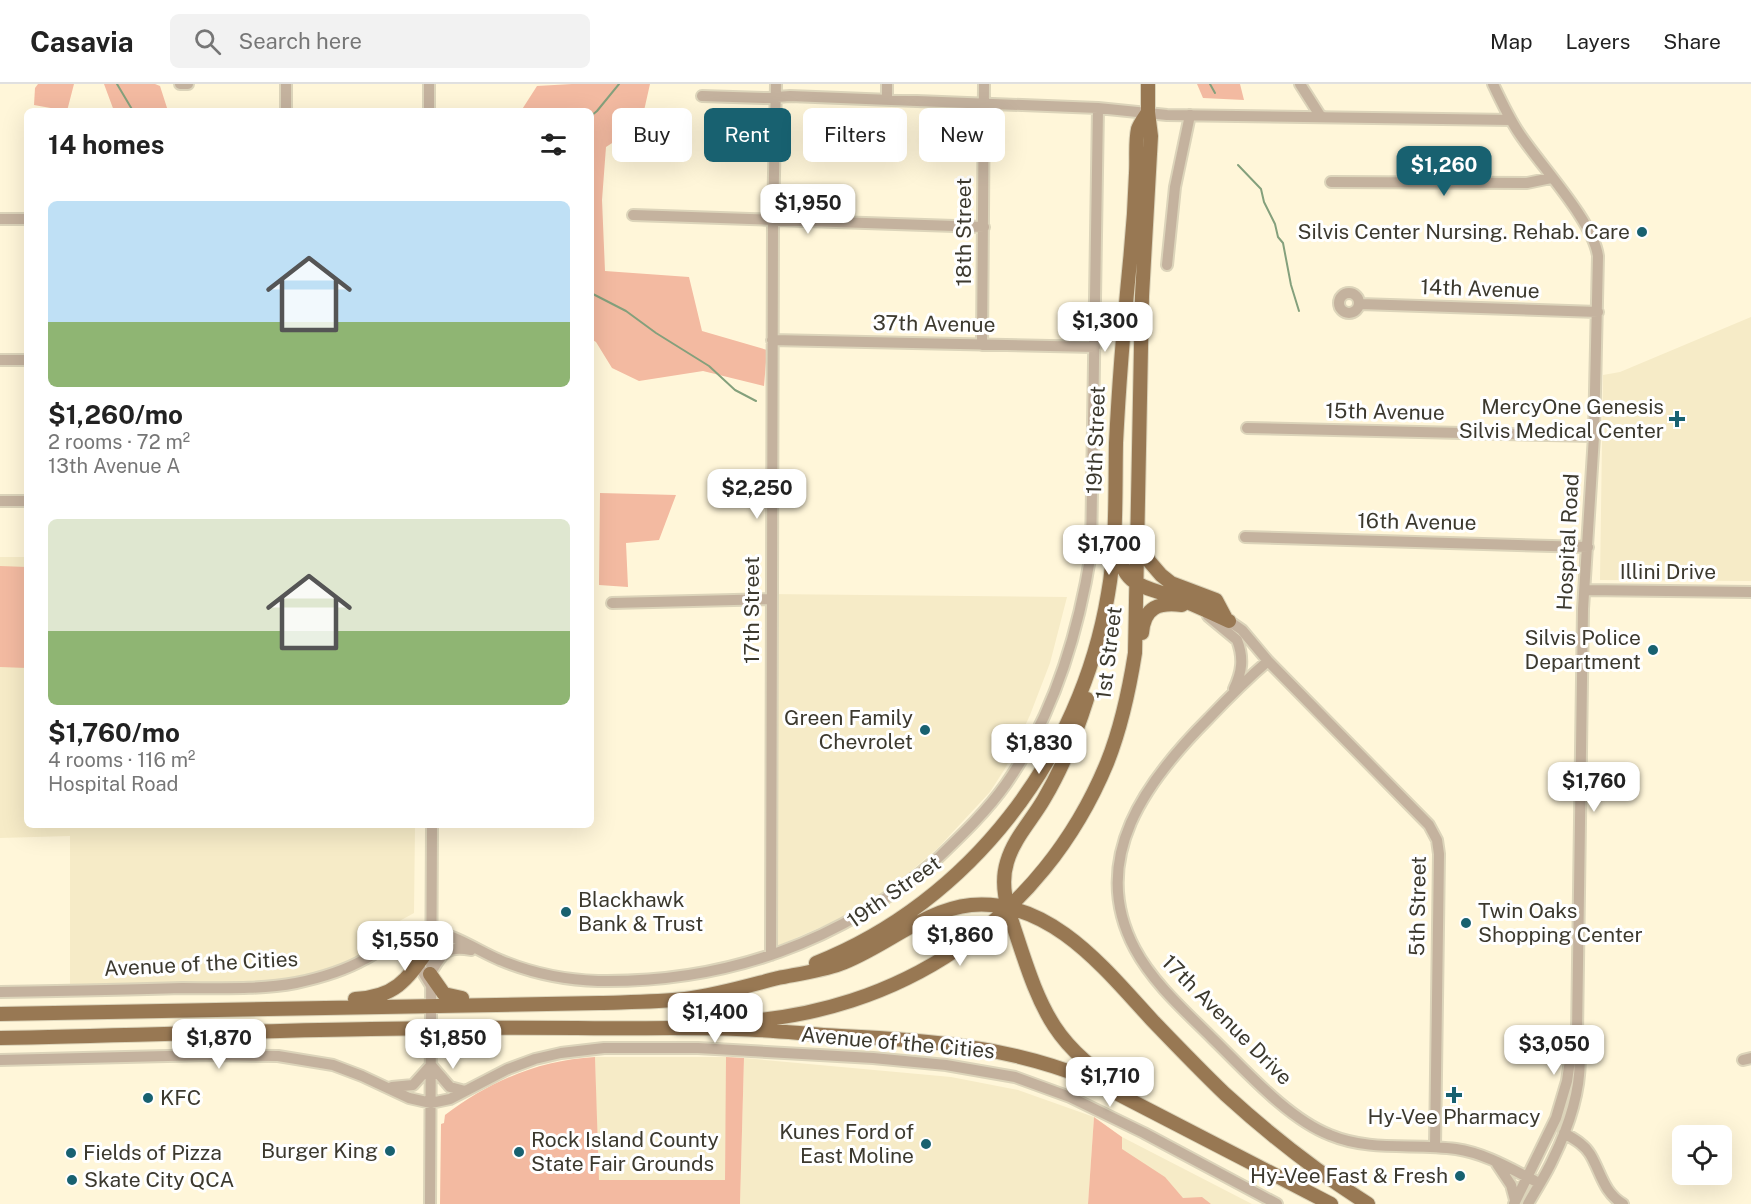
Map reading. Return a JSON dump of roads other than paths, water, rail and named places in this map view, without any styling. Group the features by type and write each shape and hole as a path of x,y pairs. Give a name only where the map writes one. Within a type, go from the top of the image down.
{"main road":[{"name":"1st Street","path":"1008,908 1048,864 1073,829 1094,791 1111,752 1124,710 1135,653 1142,296 1151,136 1148,84"},
{"name":"19th Street","path":"772,980 826,959 878,933 925,900 979,852 1008,819 1049,759 1068,724 1082,690 1106,607 1114,540 1120,359 1135,215 1138,129 1148,112"},
{"path":"1117,420 1122,493 1120,561 1125,573 1144,588 1227,619"},
{"path":"1138,533 1149,561 1161,575 1171,583 1215,600 1227,619"},
{"path":"1106,607 1118,589 1148,582 1202,599 1212,604 1227,619"},
{"path":"1094,791 1107,774 1125,728 1135,689 1145,616 1159,605 1173,604 1200,608"},
{"name":"Avenue of the Cities","path":"1099,635 1088,696 1071,747 1043,801 1017,840 1008,860 1004,878 1008,908 1034,990 1050,1021 1070,1047 1083,1060 1108,1078 1220,1147"},
{"name":"Avenue of the Cities","path":"0,1014 628,1002 686,998 730,991 840,964 950,910 971,905 1008,908 1043,922 1081,946 1193,1062 1246,1113 1314,1167 1368,1204"},
{"path":"552,1027 578,1024 734,1022 783,1017 819,1010 902,982 965,944 1008,908"},
{"path":"204,1011 281,1000 376,997 397,987 407,979 430,947"},
{"path":"430,979 444,994 456,998 556,997 628,1002"},
{"name":"Avenue of the Cities","path":"0,1038 552,1027 737,1029 880,1037 999,1051 1049,1064 1089,1080 1330,1204"},
{"name":"Avenue of the Cities","path":"264,1033 412,1029"}],"street":[{"path":"180,84 188,84"},
{"path":"286,84 286,108"},
{"path":"429,84 429,108"},
{"name":"17th Street","path":"771,955 772,340 776,84"},
{"path":"887,84 887,100"},
{"name":"18th Street","path":"982,345 984,84"},
{"path":"1299,84 1321,117"},
{"name":"Hospital Road","path":"1493,84 1511,120 1569,201 1595,242 1599,256 1585,590 1578,1082 1564,1133 1553,1161 1528,1204"},
{"path":"702,96 1098,108 1167,115 1511,120"},
{"name":"19th Street","path":"771,955 826,934 851,921 901,889 965,833 1005,785 1032,741 1049,708 1062,675 1083,602 1091,553 1098,108"},
{"path":"1167,265 1175,188 1190,115"},
{"path":"1331,182 1527,183 1551,178"},
{"path":"633,215 984,226"},
{"path":"0,219 24,219"},
{"name":"14th Avenue","path":"1360,304 1598,312"},
{"name":"37th Avenue","path":"772,340 1095,347"},
{"path":"0,360 24,360"},
{"name":"15th Avenue","path":"1247,428 1593,436"},
{"path":"0,501 24,501"},
{"name":"16th Avenue","path":"1245,537 1588,547"},
{"name":"Illini Drive","path":"1585,590 1751,592"},
{"path":"612,603 771,599"},
{"path":"1200,608 1237,640 1242,668 1232,694"},
{"path":"1227,619 1242,630 1268,662"},
{"name":"17th Avenue Drive","path":"1268,662 1232,694 1166,763 1149,786 1129,825 1120,853 1118,883 1122,915 1134,947 1150,972 1190,1016 1261,1086 1289,1110 1316,1128 1336,1138 1364,1145 1467,1150 1539,1183"},
{"name":"5th Street","path":"1268,662 1429,825 1437,840 1439,854 1435,1147"},
{"path":"430,1204 432,828"},
{"path":"430,931 446,934 533,972 598,981 683,974 722,968 771,955"},
{"name":"Avenue of the Cities","path":"0,992 248,987 292,983 340,970 363,961 415,933 430,931"},
{"path":"395,942 411,952 417,965 430,979"},
{"path":"430,979 441,956 451,949 462,948 483,952"},
{"name":"Hospital Road","path":"1514,1202 1556,1118 1577,1034"},
{"name":"Avenue of the Cities","path":"431,1103 441,1102 535,1059 561,1053 604,1048 728,1049 873,1058 975,1069 1015,1077 1070,1096 1277,1204"},
{"path":"0,1060 209,1055 278,1056 333,1065 411,1098 431,1103"},
{"path":"389,1088 413,1085 431,1065"},
{"path":"431,1065 450,1087 465,1091"},
{"path":"1564,1133 1577,1140 1589,1152 1604,1185 1614,1199 1623,1204"},
{"path":"1494,1161 1511,1185 1514,1202"}],"waterway":[{"path":"117,84 131,108"},
{"path":"594,114 619,84"},
{"path":"1210,84 1215,93"},
{"path":"1238,165 1261,189 1278,237 1283,243 1291,285 1299,311"},
{"path":"594,295 626,311 709,366 735,390 756,401"}],"place":[{"name":"Silvis Center Nursing. Rehab. Care","path":"1642,232"},
{"name":"MercyOne Genesis Silvis Medical Center","path":"1677,419"},
{"name":"Silvis Police Department","path":"1653,650"},
{"name":"Green Family Chevrolet","path":"925,730"},
{"name":"Blackhawk Bank & Trust","path":"566,912"},
{"name":"Twin Oaks Shopping Center","path":"1466,923"},
{"name":"Hy-Vee Pharmacy","path":"1454,1095"},
{"name":"KFC","path":"148,1098"},
{"name":"Kunes Ford of East Moline","path":"926,1144"},
{"name":"Burger King","path":"390,1151"},
{"name":"Rock Island County State Fair Grounds","path":"519,1152"},
{"name":"Fields of Pizza","path":"71,1153"},
{"name":"Hy-Vee Fast & Fresh","path":"1460,1176"},
{"name":"Skate City QCA","path":"72,1180"}]}
